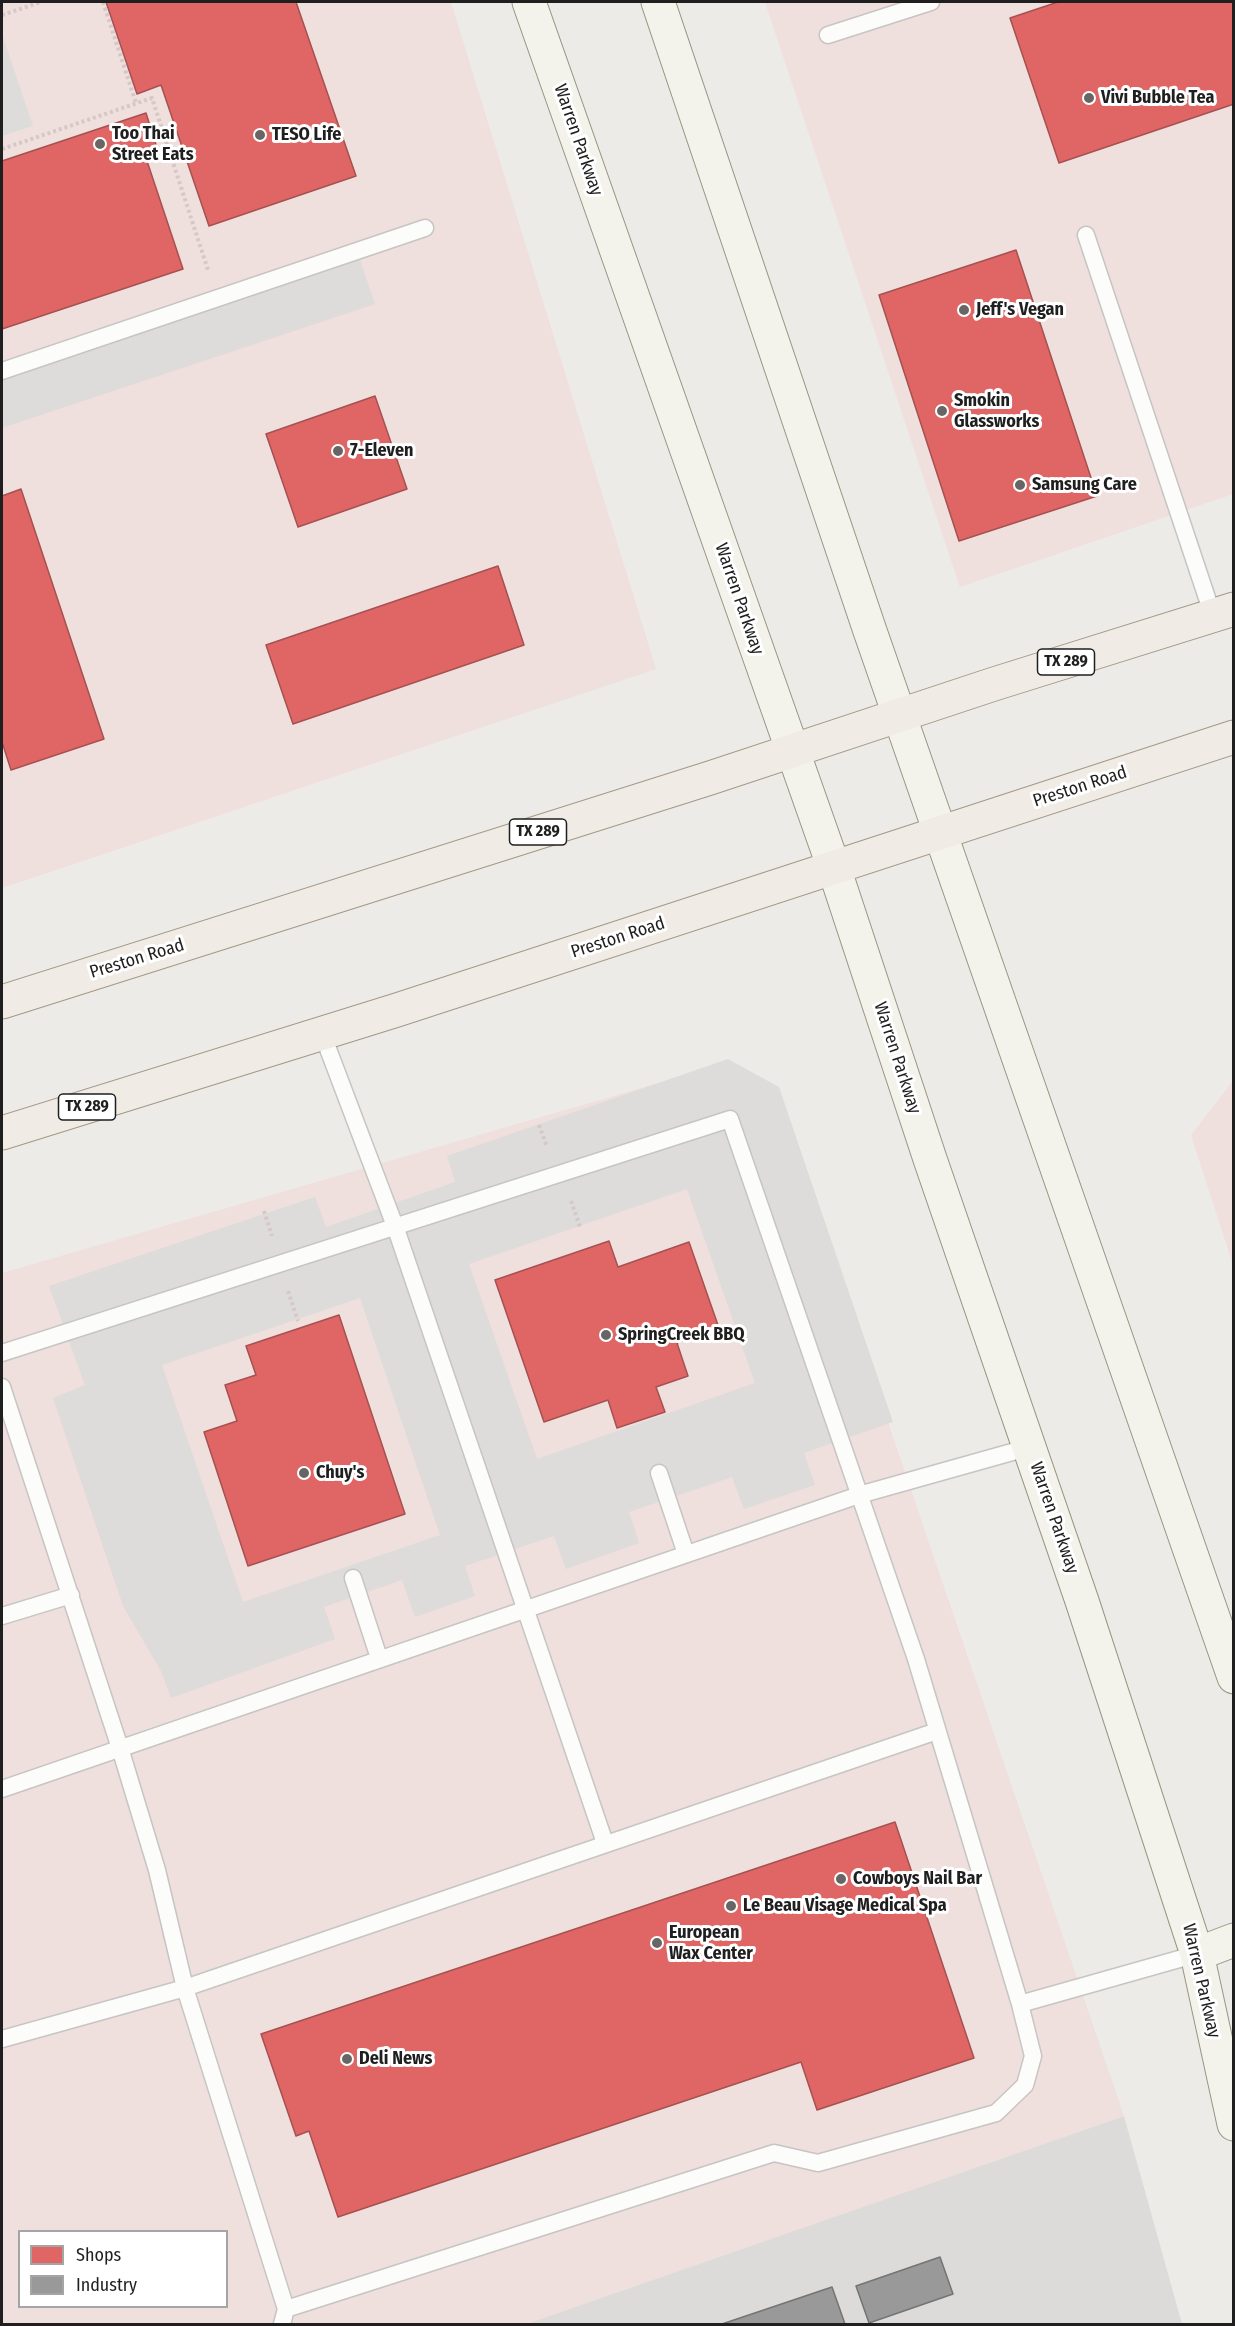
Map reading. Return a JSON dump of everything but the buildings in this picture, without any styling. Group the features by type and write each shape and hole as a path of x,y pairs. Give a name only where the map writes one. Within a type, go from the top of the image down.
{"main road":[{"name":"Warren Parkway","path":"529,2 834,868 930,1159 1030,1447 1197,1954 1233,2124"},
{"path":"658,2 899,715 1233,1677"},
{"name":"Preston Road","path":"2,1002 1223,613"},
{"name":"Preston Road","path":"2,1133 322,1033 1233,737"},
{"path":"1197,1954 1233,1940"}],"lane":[{"path":"828,35 932,2"},
{"path":"2,370 425,228"},
{"path":"1086,235 1223,613"},
{"path":"322,1033 395,1226 605,1843"},
{"path":"2,1353 730,1119 916,1659 1020,2004 1033,2056 1025,2085 996,2113 818,2163 774,2153 284,2317 185,1988 157,1870 71,1594 2,1387"},
{"path":"2,1789 859,1495 1030,1447"},
{"path":"659,1473 686,1554"},
{"path":"353,1578 379,1658"},
{"path":"2,1616 71,1594"},
{"path":"2,2039 185,1988 937,1731"},
{"path":"1020,2004 1197,1954"}],"path":[{"path":"2,15 41,2"},
{"path":"103,2 136,104"},
{"path":"2,149 152,98 209,270 198,274"},
{"path":"539,1125 549,1152"},
{"path":"568,1191 580,1227"},
{"path":"264,1211 275,1244"},
{"path":"287,1288 298,1322"}],"shaded area":[{"path":"2,2 451,2 656,669 2,888"},
{"path":"765,2 1233,2 1233,494 960,587"},
{"path":"2,34 33,126 2,136"},
{"path":"356,248 375,304 2,428 2,368"},
{"path":"728,1059 779,1087 893,1422 804,1453 815,1485 744,1509 732,1477 629,1512 639,1543 566,1569 554,1536 465,1566 475,1596 415,1617 402,1580 324,1607 335,1639 171,1698 161,1671 123,1606 53,1398 85,1385 49,1286 315,1197 326,1227 455,1182 447,1156","holes":["687,1189 755,1383 537,1459 469,1264","360,1298 440,1535 243,1602 162,1365"]},
{"path":"721,1065 778,1099 1124,2116 526,2324 2,2324 2,1273"},
{"path":"1233,1081 1233,1265 1191,1135"},
{"path":"1124,2116 1182,2324 526,2324"}],"place":[{"name":"Vivi Bubble Tea","path":"1089,98"},
{"name":"TESO Life","path":"260,135"},
{"name":"Too Thai Street Eats","path":"100,144"},
{"name":"Jeff's Vegan","path":"964,310"},
{"name":"Smokin Glassworks","path":"942,411"},
{"name":"7-Eleven","path":"338,451"},
{"name":"Samsung Care","path":"1020,485"},
{"name":"SpringCreek BBQ","path":"606,1335"},
{"name":"Chuy's","path":"304,1473"},
{"name":"Cowboys Nail Bar","path":"841,1879"},
{"name":"Le Beau Visage Medical Spa","path":"731,1906"},
{"name":"European Wax Center","path":"657,1943"},
{"name":"Deli News","path":"347,2059"}]}
